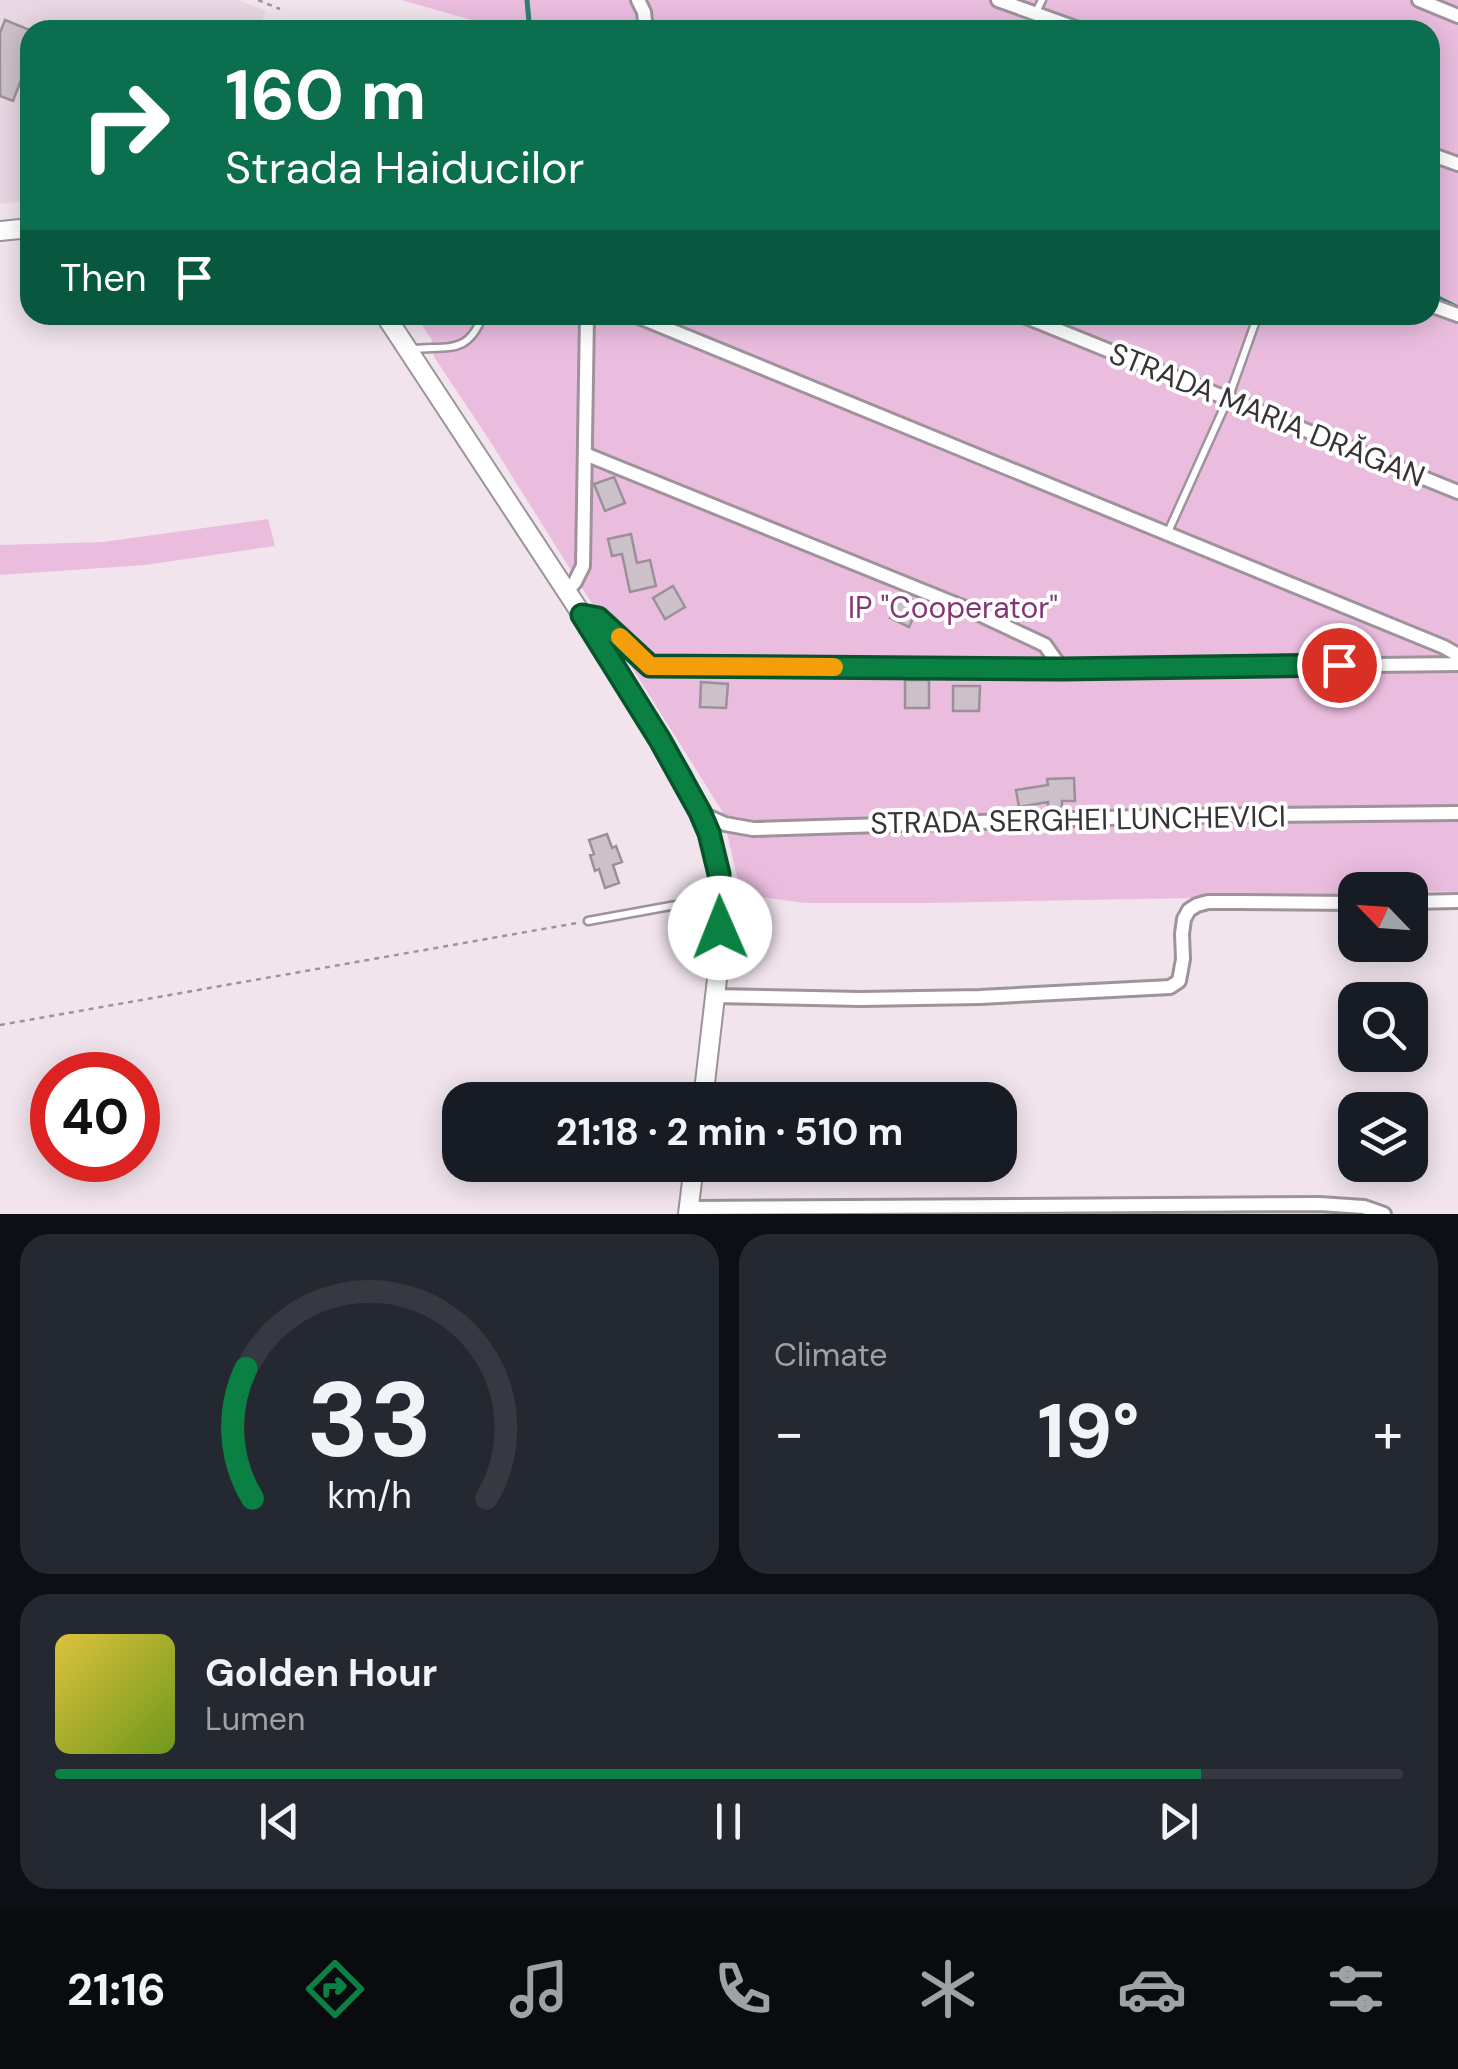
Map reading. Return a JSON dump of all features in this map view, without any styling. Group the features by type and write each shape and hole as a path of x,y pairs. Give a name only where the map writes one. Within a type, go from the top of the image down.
{"street":[{"path":"998,0 1052,20"},
{"path":"1419,0 1458,16"},
{"path":"395,325 567,591 700,812 715,854 721,897 719,962 705,1082"},
{"path":"567,591 583,566 587,325"},
{"path":"659,325 1168,532 1458,655"},
{"name":"STRADA MARIA DRĂGAN","path":"1047,325 1458,492"},
{"path":"585,454 975,612 1045,645 1062,669"},
{"path":"582,615 598,618 650,666 1062,669 1458,664"},
{"name":"STRADA SERGHEI LUNCHEVICI","path":"700,812 725,824 754,829 1172,816 1458,813"},
{"path":"1428,902 1458,902"},
{"path":"715,996 980,997 1170,987 1178,981 1183,960 1184,919 1198,905 1338,903"},
{"path":"692,1182 688,1211 1319,1204 1364,1207 1384,1214"}],"lane":[{"path":"1035,14 1042,0"},
{"path":"408,349 467,342 479,325"},
{"path":"1168,532 1228,399 1254,325"},
{"path":"588,921 721,897"}],"path":[{"path":"258,0 280,8"},
{"path":"0,1025 588,921"}],"shaded area":[{"path":"0,0 238,0 266,11 262,20 20,20 20,201 0,204"}],"green space":[{"name":"IP \"Cooperator\"","path":"402,0 1458,0 1458,892 1428,891 1428,872 1338,872 1338,895 804,903 741,894 722,811 434,357 432,340 422,325 1440,325 1440,20 471,20"},
{"path":"268,519 275,546 145,565 0,575 0,545 103,542"}],"building":[{"path":"5,20 20,26 20,83 13,101 0,96 0,33"},
{"path":"614,477 625,503 605,511 594,484"},
{"path":"631,534 637,563 650,560 656,586 630,592 622,554 612,556 608,539"},
{"path":"673,586 685,607 665,619 653,598"},
{"path":"900,594 920,603 909,627 890,618"},
{"path":"905,680 929,680 929,708 905,708"},
{"path":"701,682 728,684 726,708 700,707"},
{"path":"953,686 980,686 979,711 953,711"},
{"path":"1074,778 1075,801 1062,801 1062,808 1048,808 1048,802 1019,807 1016,790 1048,785 1047,779"},
{"path":"607,834 622,862 613,865 619,883 605,888 599,869 595,871 589,840"}],"waterway":[{"path":"527,0 529,20"},
{"path":"1440,299 1458,308"}],"slow traffic":[{"path":"620,637 650,666 834,667"}],"route":[{"path":"720,928 719,874 700,812 682,776 582,615 598,618 609,626 650,666 1062,669 1339,665"}]}
